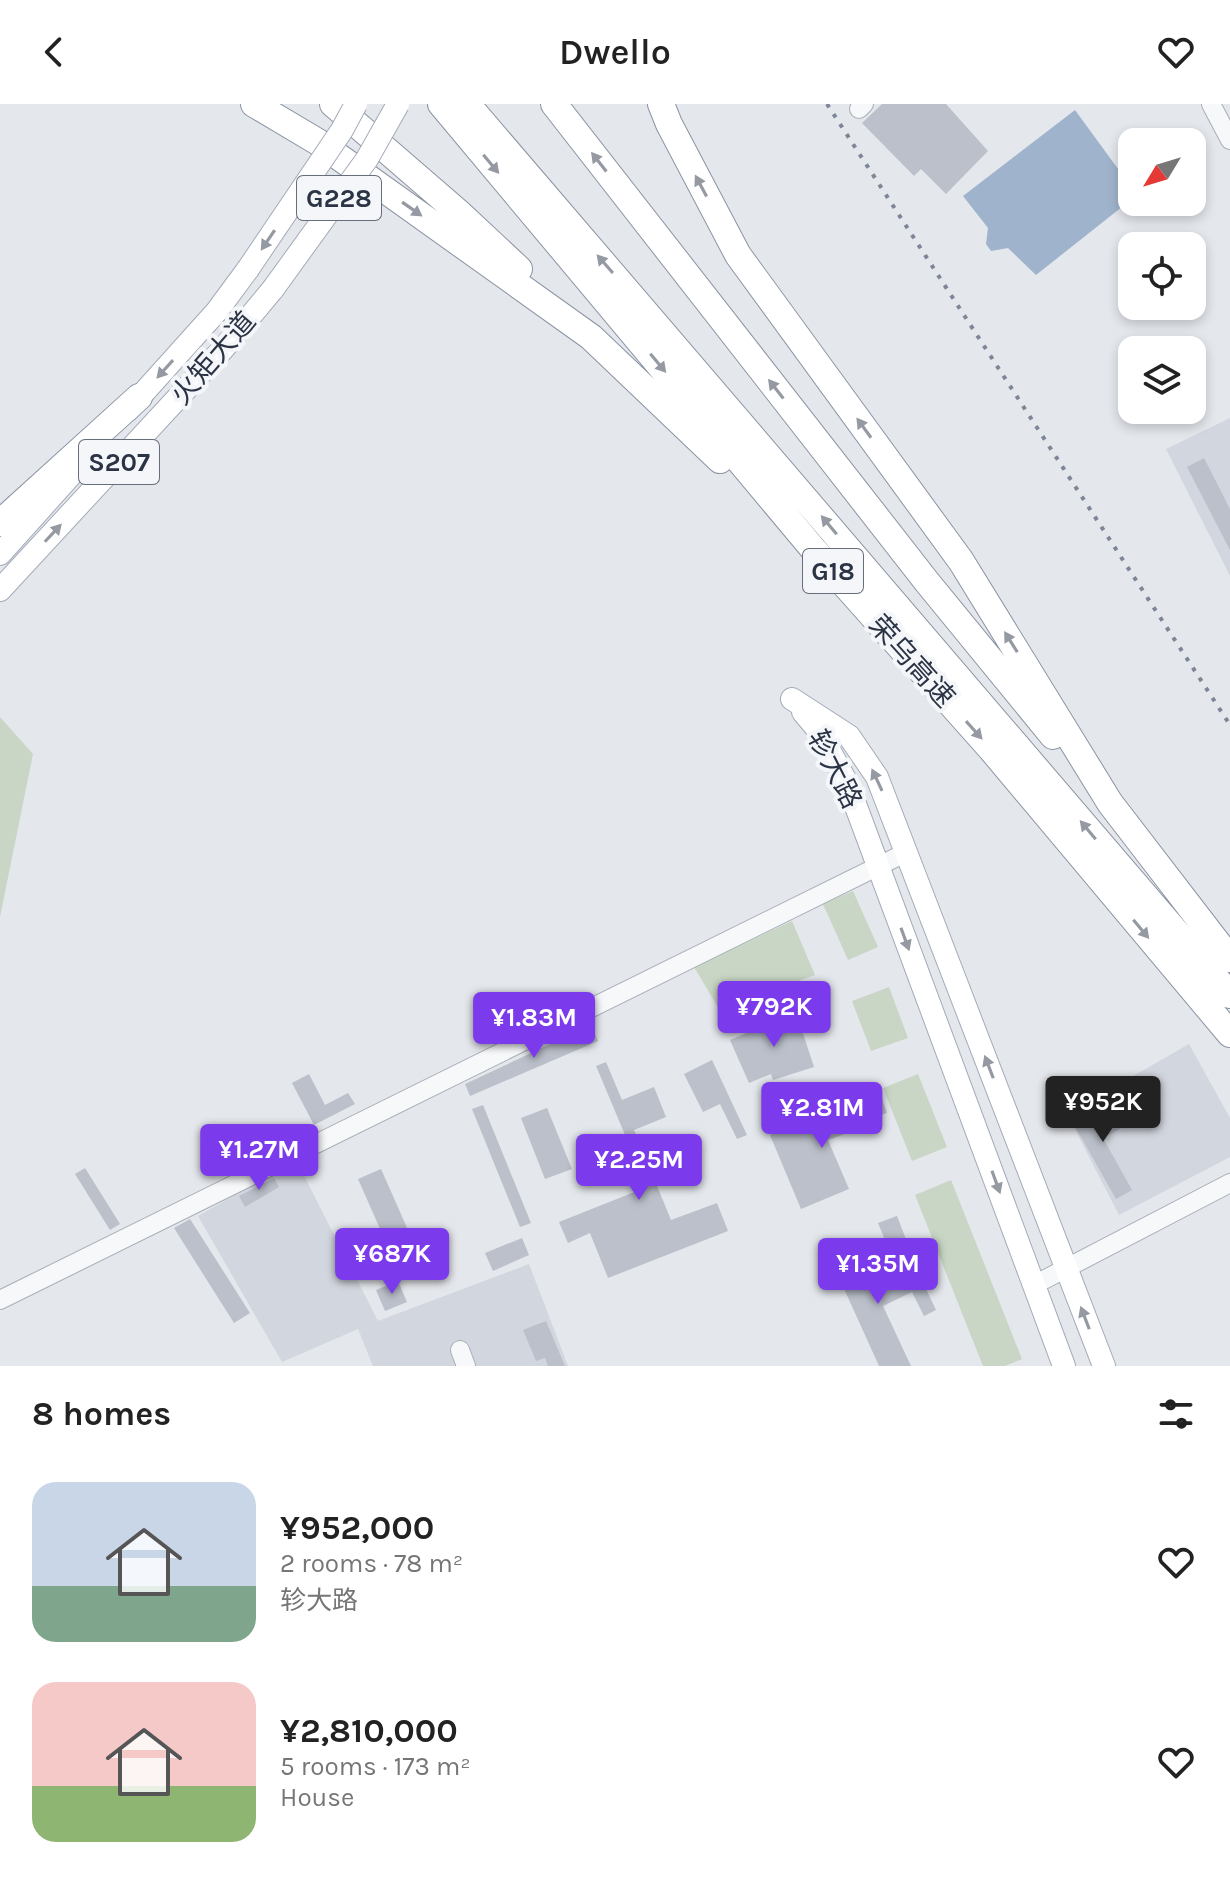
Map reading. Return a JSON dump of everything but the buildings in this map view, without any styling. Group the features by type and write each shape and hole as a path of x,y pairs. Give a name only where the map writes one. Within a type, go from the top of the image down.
{"highway":[{"path":"254,104 318,142 591,337"},
{"path":"333,104 458,212 814,550"},
{"name":"荣乌高速","path":"441,104 814,550 991,749 1230,1034"},
{"name":"荣乌高速","path":"467,104 1230,995"},
{"path":"554,104 927,582 1110,803 1230,959"},
{"path":"661,104 738,255 961,561 1110,803"},
{"path":"0,523 139,397"}],"main road":[{"name":"火矩大道","path":"0,554 217,311 342,130 356,104"},
{"name":"火矩大道","path":"0,590 273,289 367,159 398,104"},
{"name":"轸大路","path":"1064,1366 836,759 819,731 792,699 835,724 860,749 877,777 1104,1366"}],"street":[{"path":"1211,104 1230,140"},
{"path":"0,1300 907,852"},
{"path":"1034,1285 1230,1183"}],"shaded area":[{"path":"1230,418 1230,576 1166,449"},
{"path":"1189,1044 1230,1118 1230,1157 1119,1215 1067,1114"},
{"path":"298,1164 378,1321 529,1264 568,1366 373,1366 358,1329 282,1362 198,1216 272,1174"}],"green space":[{"path":"0,717 33,754 0,917"},
{"path":"853,891 878,947 848,960 823,904"},
{"path":"792,921 815,975 719,1009 694,967"},
{"path":"889,987 908,1038 871,1051 852,1001"},
{"path":"918,1074 947,1147 912,1161 883,1088"},
{"path":"951,1180 1022,1359 1005,1366 983,1366 915,1195"}],"water":[{"path":"1075,110 1118,169 1118,210 1036,275 1008,248 991,251 986,244 988,228 963,196"}],"railway":[{"path":"827,104 1230,725"}]}
